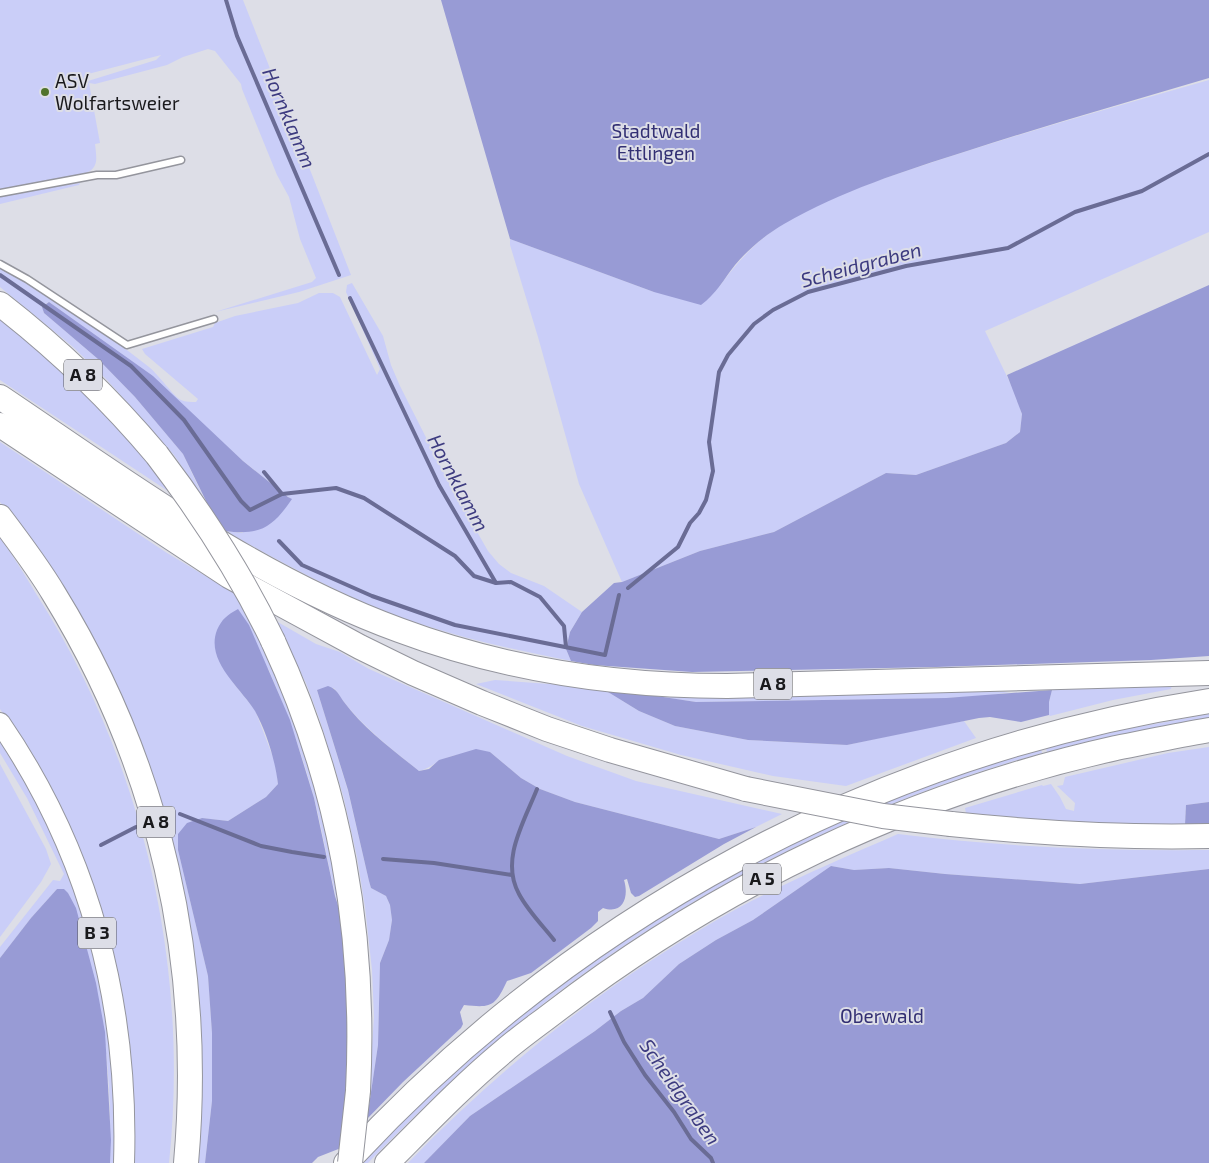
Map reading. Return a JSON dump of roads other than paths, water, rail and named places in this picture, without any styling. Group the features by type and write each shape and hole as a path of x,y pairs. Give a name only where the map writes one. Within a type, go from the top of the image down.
{"highway":[{"name":"A 8","path":"0,304 56,349 90,382 157,455 191,499 254,600 287,670 315,744 330,795 351,898 358,958 360,997 358,1091 348,1163"},
{"name":"A 8","path":"0,397 172,512 271,573 342,607 397,630 449,648 509,663 609,679 725,686 1209,673"},
{"path":"0,425 229,576 360,647 473,699 547,729 610,750 746,789 883,816 1042,833 1133,837 1209,836"},
{"name":"A 8","path":"0,517 54,593 100,678 131,750 155,818 174,902 187,996 190,1041 190,1089 186,1163"},
{"name":"A 5","path":"348,1163 380,1126 413,1094 517,1004 646,911 752,850 846,805 986,753 1064,730 1139,712 1209,701"},
{"name":"A 5","path":"387,1163 438,1111 504,1051 582,991 664,935 786,866 870,826 993,781 1090,754 1209,730"}],"main road":[{"name":"B 3","path":"0,723 17,748 50,808 72,857 87,897 106,964 121,1047 126,1128 124,1163"}],"lane":[{"path":"0,192 97,175 116,175 181,160"},
{"path":"0,264 27,279 127,344 214,319"}],"waterway":[{"name":"Hornklamm","path":"226,0 237,36 339,275"},
{"name":"Scheidgraben","path":"628,588 678,547 690,523 699,513 706,500 713,471 709,442 719,372 728,355 754,324 773,310 808,292 906,266 1008,248 1075,212 1142,191 1209,154"},
{"path":"0,275 131,366 184,420 241,501 250,510 282,494"},
{"name":"Hornklamm","path":"350,298 439,485 496,583 511,582 540,597 564,626 566,647"},
{"path":"264,472 282,494 336,488 364,498 455,556 474,576 496,583"},
{"path":"279,541 302,565 372,596 455,625 605,655 619,595"},
{"name":"Scheidgraben","path":"537,789 516,841 512,868 519,894 554,940"},
{"path":"180,814 261,846 324,857"},
{"path":"101,845 136,827"},
{"path":"383,859 434,863 512,875"},
{"name":"Scheidgraben","path":"610,1012 624,1042 645,1075 674,1112 691,1139 711,1158 713,1163"}],"place":[{"name":"ASV Wolfartsweier","path":"45,92"}],"park label":[{"name":"Stadtwald Ettlingen","path":"656,142"},
{"name":"Oberwald","path":"882,1016"}]}
